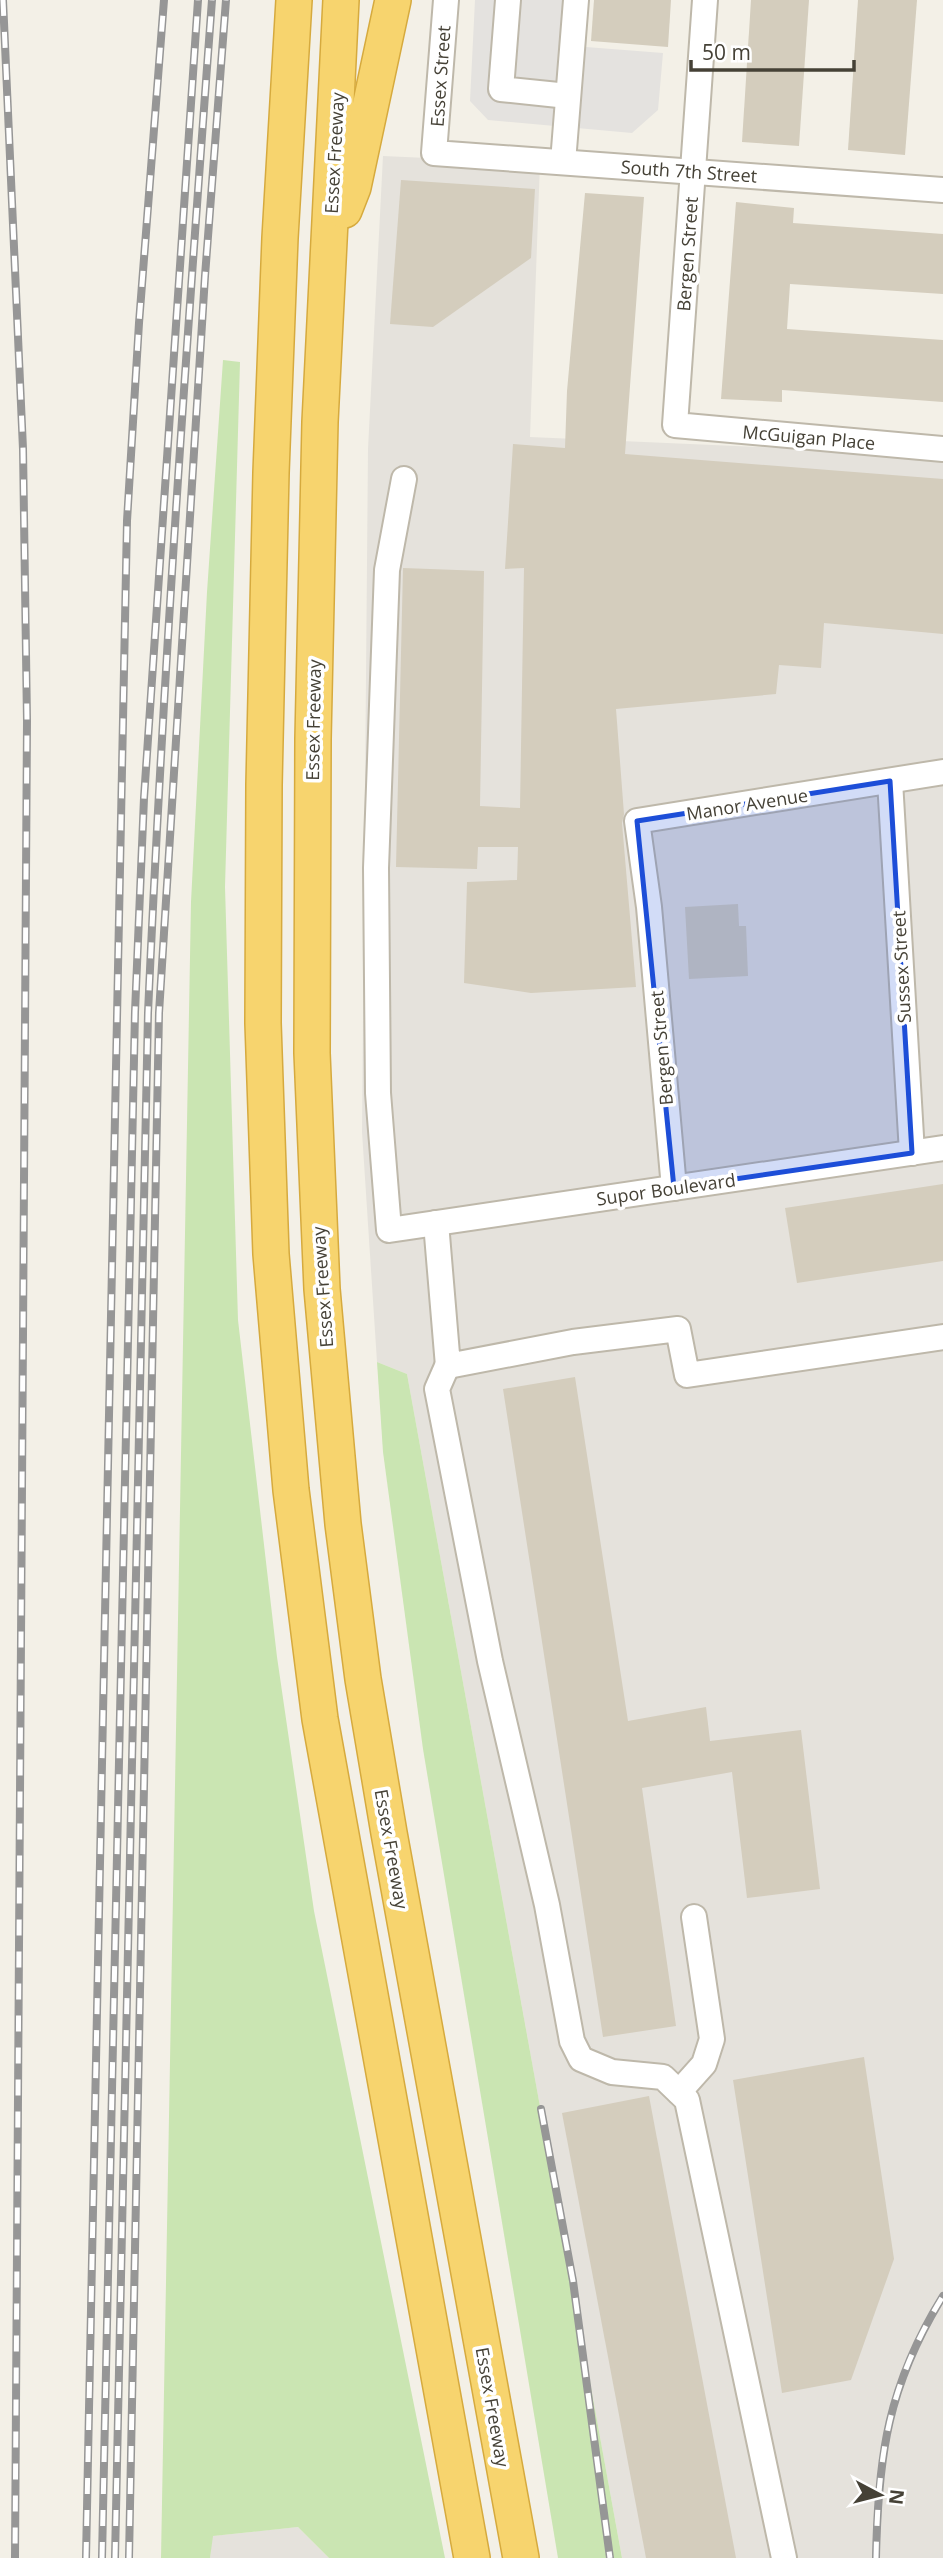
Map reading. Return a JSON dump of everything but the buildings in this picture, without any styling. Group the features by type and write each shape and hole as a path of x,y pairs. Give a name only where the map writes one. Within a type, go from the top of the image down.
{"highway":[{"path":"294,0 280,238 268,564 262,956 271,1254 291,1490 320,1719 472,2558"},
{"name":"Essex Freeway","path":"341,0 315,581 310,977 317,1197 328,1368 343,1524 365,1692 388,1833 521,2558"},
{"path":"328,252 353,187 393,0"}],"street":[{"name":"Essex Street","path":"434,153 446,0"},
{"path":"508,0 501,89 568,96"},
{"path":"563,162 576,0"},
{"name":"Bergen Street","path":"675,425 705,0"},
{"name":"South 7th Street","path":"434,153 943,190"},
{"name":"McGuigan Place","path":"675,425 943,449"},
{"name":"Supor Boulevard","path":"404,479 387,570 376,868 378,1093 388,1230 943,1148"},
{"name":"Manor Avenue","path":"649,907 637,821 943,772"},
{"name":"Sussex Street","path":"890,781 912,1153"},
{"name":"Bergen Street","path":"649,907 674,1188"},
{"path":"436,1223 447,1364 437,1389 490,1661 547,1905 572,2041 581,2059 612,2072 663,2077 687,2100 784,2558"},
{"path":"447,1364 448,1366 573,1342 678,1329 687,1375 943,1337"},
{"path":"679,2092 704,2064 712,2039 694,1917"}],"highlighted area":[{"path":"890,781 912,1153 674,1188 637,821"}],"shaded area":[{"path":"475,0 589,0 586,47 663,53 658,110 632,133 488,120 470,101"},
{"path":"383,156 540,163 530,437 943,455 943,2558 622,2558 407,1374 377,1362 362,1132 368,449"},
{"path":"298,2527 329,2558 210,2558 212,2536"}],"green space":[{"path":"223,360 240,362 225,887 238,1320 277,1657 314,1911 445,2558 329,2558 298,2527 213,2536 210,2558 161,2558 191,902 207,592"},
{"path":"377,1362 407,1374 622,2558 558,2558 423,1749 383,1452"}],"railway":[{"path":"3,0 23,449 27,721 15,2558"},
{"path":"86,2558 127,521 164,0"},
{"path":"102,2558 135,1012 144,798 198,0"},
{"path":"115,2558 148,1013 176,506 212,0"},
{"path":"129,2558 159,1013 205,276 226,0"},
{"path":"541,2109 573,2281 610,2558"},
{"path":"876,2558 880,2486 890,2422 910,2360 943,2296"}]}
